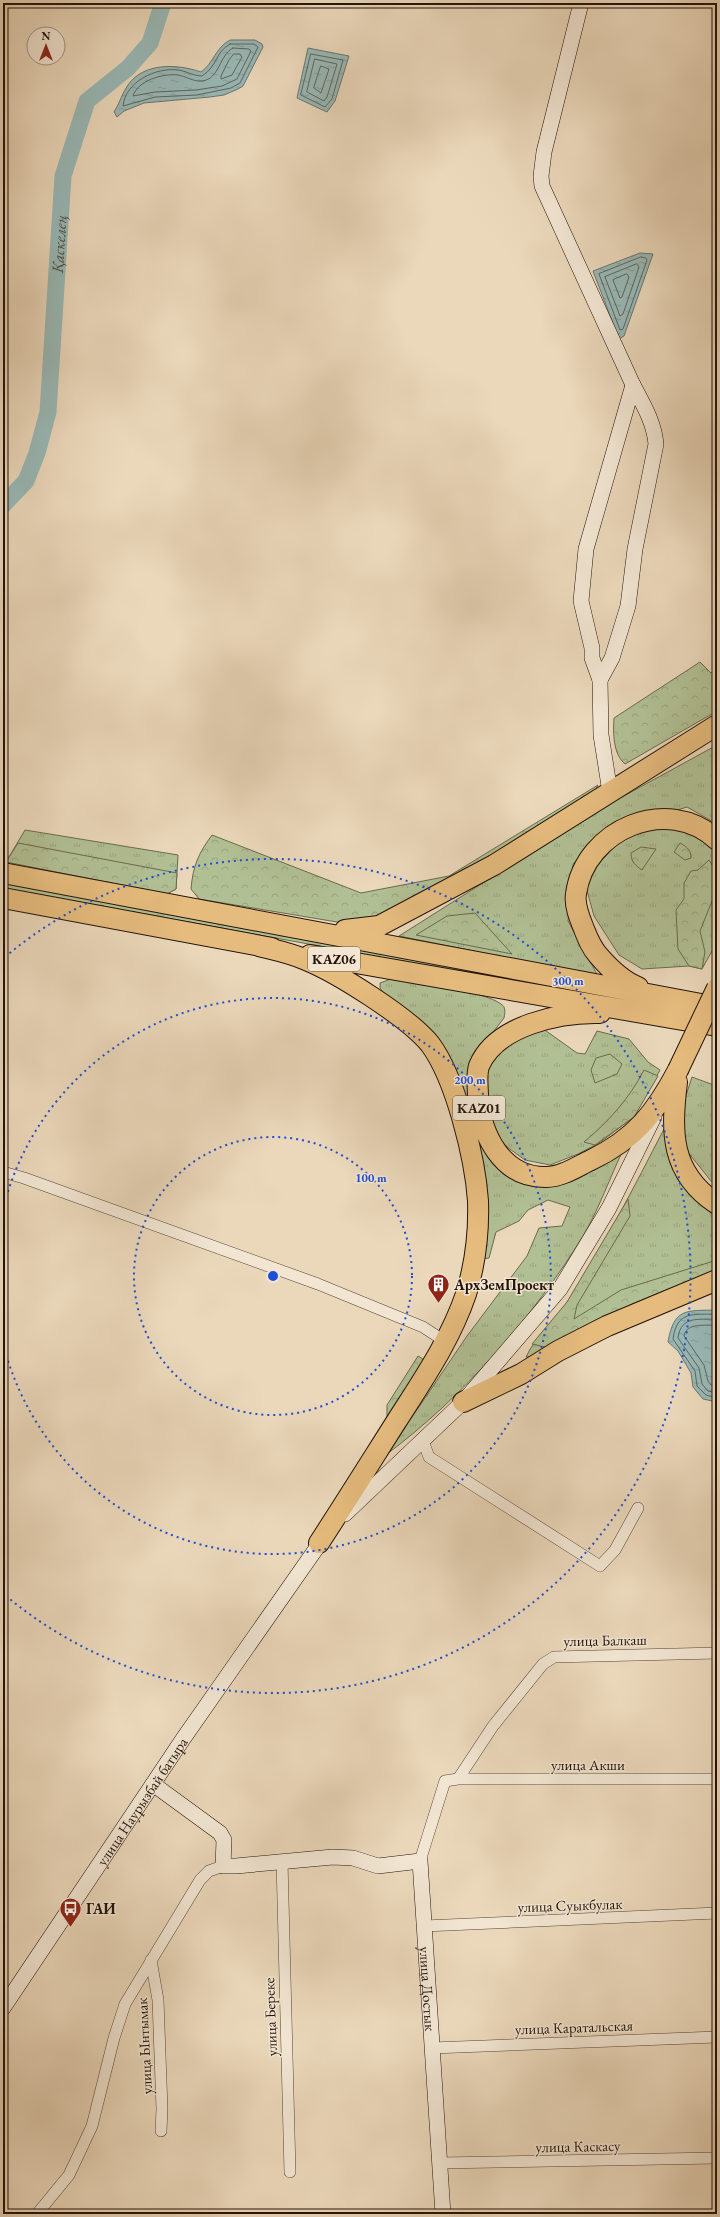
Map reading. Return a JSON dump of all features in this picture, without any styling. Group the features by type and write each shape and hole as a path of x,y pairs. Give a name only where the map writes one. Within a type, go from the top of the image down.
{"highway":[{"path":"325,932 379,926 412,910 494,865 717,725"},
{"path":"668,1007 611,970 591,947 579,916 575,895 583,870 596,850 613,834 632,824 648,819 672,818 695,825 717,840"},
{"name":"KАZ06","path":"3,873 325,932 668,1007 717,1026"},
{"name":"KАZ06","path":"3,898 259,946 668,1007 717,1007"},
{"path":"259,946 305,959 362,992 407,1022 430,1044 444,1069 458,1101 466,1131 478,1201 475,1255 466,1293 446,1342 319,1543"},
{"name":"KАZ01","path":"668,1007 582,1013 546,1019 513,1032 495,1043 486,1053 479,1067 477,1082 482,1119 490,1142 501,1158 514,1170 528,1175 547,1177 564,1173 604,1154 631,1135 662,1101 717,988"},
{"path":"678,1070 673,1114 673,1133 676,1149 692,1182 703,1194 717,1204"},
{"path":"463,1402 521,1374 558,1351 607,1326 717,1280"}],"street":[{"path":"582,3 548,136 541,176 544,191 633,385 648,413 655,432 656,444 637,535 628,606 612,658 600,680"},
{"path":"610,792 601,735 600,680 592,658 592,648 583,618 581,601 586,549 633,385"},
{"name":"улица Наурызбай батыра","path":"3,2008 153,1784 319,1543 361,1497 423,1441 463,1402 560,1289 609,1208 662,1101"},
{"path":"5,1172 325,1287 423,1327 446,1342"},
{"path":"423,1441 429,1457 600,1566 615,1550 638,1508"},
{"name":"улица Балкаш","path":"458,1779 493,1726 543,1664 554,1657 717,1653"},
{"name":"улица Акши","path":"458,1779 717,1779"},
{"name":"улица Достык","path":"443,2214 420,1862 444,1781 458,1779"},
{"path":"153,1784 220,1833 224,1840 223,1866"},
{"path":"37,2214 69,2175 92,2126 114,2038 125,2004 200,1880 209,1871 223,1866 333,1856 353,1858 378,1866 420,1862"},
{"name":"улица Береке","path":"282,1861 290,2172"},
{"name":"улица Суыкбулак","path":"424,1926 717,1913"},
{"name":"улица Ынтымак","path":"151,1960 158,2000 161,2131"},
{"name":"улица Каратальская","path":"432,2048 717,2037"},
{"name":"улица Каскасу","path":"440,2163 717,2158"}],"green space":[{"path":"700,662 711,673 717,670 717,711 625,764 618,755 616,749 614,737 614,718"},
{"path":"717,745 717,824 687,807 606,832 573,864 568,921 598,976 399,936 600,809"},
{"path":"598,785 591,799 381,919 343,923 199,899 191,889 197,860 212,835 361,893 449,876"},
{"path":"669,824 701,837 717,853 717,942 702,969 689,966 642,969 619,955 594,916 586,887 591,872 617,844 648,827"},
{"path":"25,830 178,855 176,889 167,894 6,862"},
{"path":"18,843 177,873 176,889 167,894 6,862"},
{"path":"680,843 688,849 691,858 685,860 674,852"},
{"path":"641,847 656,849 642,870 634,863 631,853"},
{"path":"709,860 717,873 717,882 714,896 700,931 705,952 702,969 689,966 678,949 676,910 684,899 684,883 691,871 698,870"},
{"path":"3,881 523,975 717,1019 3,888"},
{"path":"475,913 512,954 416,935 447,916"},
{"path":"391,979 465,991 492,999 504,1007 504,1018 477,1053 471,1079 517,1177 624,1148 589,1226 543,1296 495,1354 469,1382 415,1432 387,1454 467,1336 527,1256 539,1228 562,1226 570,1207 548,1200 528,1210 519,1221 496,1232 489,1258 482,1259 459,1080 380,988 380,983"},
{"path":"542,1028 577,1053 585,1054 597,1031 629,1039 648,1062 660,1070 634,1117 599,1143 578,1154 550,1165 525,1160 503,1144 486,1108 487,1070 503,1047"},
{"path":"610,1054 622,1064 617,1074 595,1083 591,1070 596,1058"},
{"path":"644,1070 658,1076 634,1117 595,1145 584,1142 618,1109 632,1091"},
{"path":"692,1077 711,1084 717,1088 717,1184 711,1181 683,1146 682,1108"},
{"path":"664,1129 717,1209 717,1269 632,1304 580,1336 552,1351 526,1357 540,1335 568,1301 594,1259"},
{"path":"628,1199 630,1216 577,1305 574,1319 621,1290 717,1260 717,1269 632,1304 553,1349 532,1344 567,1302"},
{"path":"418,1356 423,1359 424,1363 387,1419 387,1405"}],"water":[{"path":"230,40 255,40 262,44 263,47 243,86 224,95 144,103 124,111 117,117 114,112 126,88 143,72 162,67 182,67 201,72 209,64 221,47"},
{"path":"308,48 349,56 335,101 327,112 297,98"},
{"path":"640,253 653,254 624,336 619,339 593,271"},
{"path":"698,1310 717,1310 717,1402 703,1399 693,1387 691,1373 678,1351 668,1342 674,1322 684,1313"}],"waterway":[{"name":"Қаскелең","path":"3,505 26,481 37,453 48,412 63,176 87,101 128,68 150,43 163,3"}],"place":[{"name":"АрхЗемПроект","path":"438,1304"},
{"name":"ГАИ","path":"71,1928"}]}
